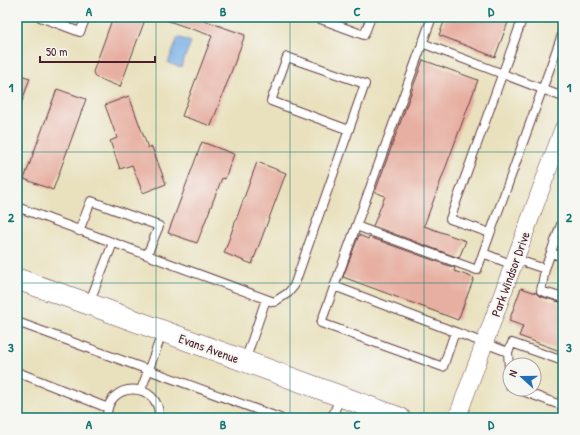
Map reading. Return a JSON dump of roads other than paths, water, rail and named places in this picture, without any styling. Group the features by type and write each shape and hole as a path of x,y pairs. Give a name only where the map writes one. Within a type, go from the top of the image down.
{"street":[{"name":"Park Windsor Drive","path":"457,418 563,129"},
{"name":"Evans Avenue","path":"17,279 398,418"}],"lane":[{"path":"40,17 80,32 86,17"},
{"path":"316,17 364,35 371,17"},
{"path":"432,17 321,322 443,366 455,332"},
{"path":"490,233 450,219 523,17"},
{"path":"356,226 477,270 563,32"},
{"path":"422,43 563,97"},
{"path":"17,207 274,302 288,293 294,286 349,130 365,84 287,57 271,100 349,130"},
{"path":"79,230 91,201 138,218 158,226 147,255"},
{"path":"563,219 546,269 541,290 563,298"},
{"path":"89,304 113,243"},
{"path":"483,253 546,269"},
{"path":"551,253 563,257"},
{"path":"334,286 508,352"},
{"path":"245,362 266,299"},
{"path":"17,322 280,418"},
{"path":"141,390 163,331"},
{"path":"508,357 508,352 512,343 563,361"},
{"path":"17,372 108,408"},
{"path":"107,418 108,408 115,397 125,390 133,389 141,390 149,394 155,400 159,418"},
{"path":"332,418 340,397"},
{"path":"539,397 563,406"}],"water":[{"path":"178,37 191,42 181,67 168,63"}]}
